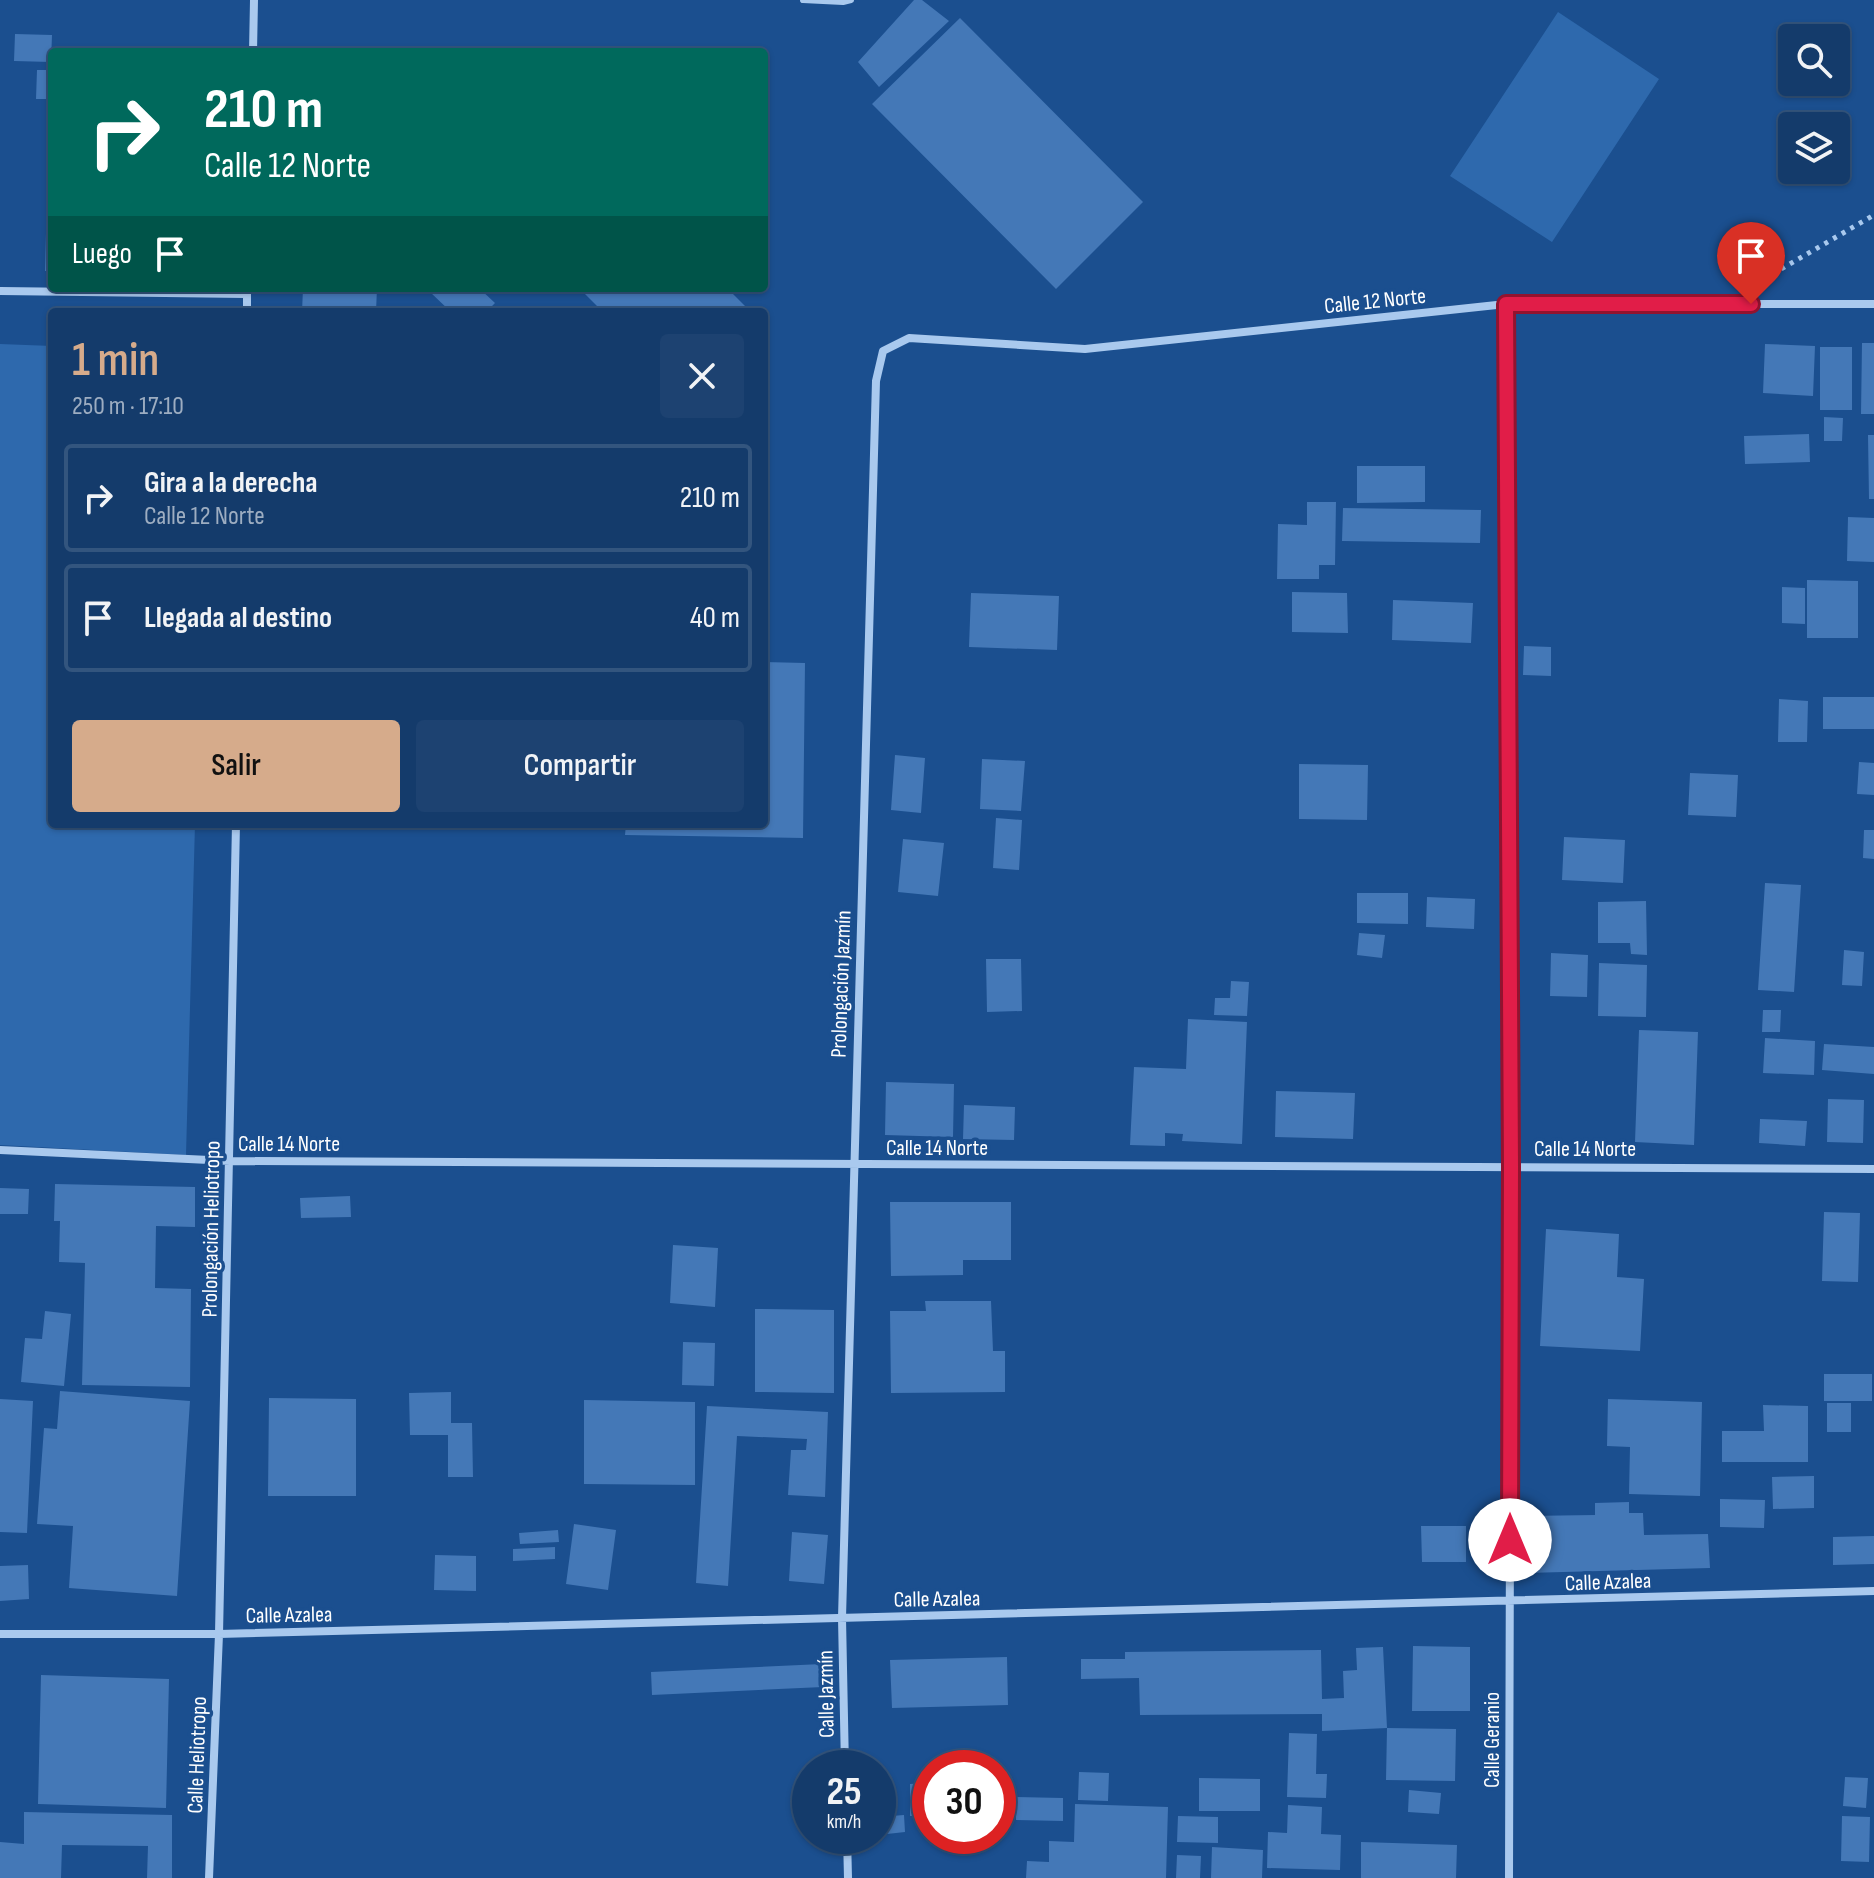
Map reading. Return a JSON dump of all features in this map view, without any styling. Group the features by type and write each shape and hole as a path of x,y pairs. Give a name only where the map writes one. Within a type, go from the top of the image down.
{"street":[{"path":"253,48 254,0"},
{"path":"0,291 48,291"},
{"name":"Calle 12 Norte","path":"883,351 909,338 1085,349 1506,304 1874,304"},
{"name":"Calle Geranio","path":"1506,304 1511,1166 1509,1878"},
{"name":"Prolongación Jazmín","path":"842,1618 876,381 883,351"},
{"name":"Prolongación Heliotropo","path":"219,1634 236,828"},
{"name":"Calle 14 Norte","path":"0,1150 230,1161 1874,1169"},
{"name":"Calle Azalea","path":"0,1634 219,1634 1874,1591"},
{"name":"Calle Jazmín","path":"842,1618 845,1750"},
{"name":"Calle Heliotropo","path":"209,1878 219,1634"},
{"path":"847,1854 848,1878"}],"lane":[{"path":"803,0 851,0"}],"path":[{"path":"1759,282 1874,215"}],"shaded area":[{"path":"1558,12 1659,79 1552,242 1450,176"},
{"path":"0,344 48,346 48,828 195,828 186,1155 0,1145"}],"building":[{"path":"914,0 922,0 949,21 879,87 858,62"},
{"path":"960,18 1143,202 1056,289 872,104"},
{"path":"15,34 52,35 48,62 14,61"},
{"path":"37,70 48,70 48,99 36,99"},
{"path":"46,233 48,233 48,271 45,271"},
{"path":"303,292 377,292 376,308 302,308"},
{"path":"430,292 483,292 495,303 490,308 447,308"},
{"path":"583,292 731,292 747,308 599,308"},
{"path":"1862,343 1874,343 1874,414 1861,414"},
{"path":"1765,344 1815,346 1813,396 1763,393"},
{"path":"1820,347 1852,347 1852,410 1820,410"},
{"path":"1824,417 1843,418 1842,441 1824,441"},
{"path":"1809,434 1810,462 1745,464 1744,436"},
{"path":"1868,435 1874,435 1874,499 1869,499"},
{"path":"1357,466 1425,466 1425,502 1357,503"},
{"path":"1307,502 1336,502 1335,565 1319,565 1319,579 1277,579 1278,524 1307,525"},
{"path":"1343,508 1481,510 1480,543 1342,541"},
{"path":"1848,517 1874,518 1874,562 1847,561"},
{"path":"1807,580 1858,581 1858,638 1807,638"},
{"path":"1782,587 1805,588 1805,624 1782,623"},
{"path":"1292,592 1347,593 1348,633 1292,632"},
{"path":"971,593 1059,596 1057,650 969,647"},
{"path":"1393,600 1473,603 1471,643 1392,640"},
{"path":"1524,646 1551,647 1551,676 1523,675"},
{"path":"768,662 805,663 803,838 625,835 626,828 768,828"},
{"path":"1823,697 1874,697 1874,729 1823,729"},
{"path":"1779,699 1808,701 1807,742 1778,742"},
{"path":"895,755 925,758 921,813 891,810"},
{"path":"982,759 1025,761 1021,811 980,809"},
{"path":"1859,762 1874,763 1874,795 1857,794"},
{"path":"1299,764 1368,765 1367,820 1299,819"},
{"path":"1690,773 1738,775 1736,817 1688,815"},
{"path":"996,818 1022,820 1019,870 993,868"},
{"path":"1864,830 1874,830 1874,859 1863,858"},
{"path":"1564,837 1625,840 1623,883 1562,880"},
{"path":"903,839 944,843 938,896 898,892"},
{"path":"1765,883 1801,885 1794,992 1758,990"},
{"path":"1357,893 1408,893 1408,924 1357,923"},
{"path":"1427,897 1475,899 1474,929 1426,927"},
{"path":"1646,901 1647,955 1631,954 1630,943 1598,943 1598,902"},
{"path":"1359,933 1385,935 1382,958 1357,955"},
{"path":"1844,950 1864,952 1862,986 1842,985"},
{"path":"1551,953 1588,955 1587,997 1550,996"},
{"path":"986,959 1021,959 1022,1011 987,1012"},
{"path":"1599,963 1647,965 1646,1017 1598,1016"},
{"path":"1231,981 1249,982 1247,1016 1214,1015 1215,998 1230,998"},
{"path":"1763,1010 1781,1010 1780,1032 1762,1032"},
{"path":"1188,1019 1247,1022 1242,1144 1182,1141 1183,1134 1165,1133 1165,1146 1130,1145 1134,1067 1186,1069"},
{"path":"1639,1030 1698,1032 1694,1145 1635,1142"},
{"path":"1765,1038 1815,1041 1814,1075 1763,1073"},
{"path":"1824,1044 1874,1047 1874,1074 1822,1070"},
{"path":"886,1082 954,1084 953,1137 885,1135"},
{"path":"1276,1091 1355,1093 1353,1139 1275,1137"},
{"path":"1828,1099 1864,1100 1863,1143 1827,1142"},
{"path":"964,1105 1015,1107 1014,1140 963,1139"},
{"path":"1760,1119 1807,1121 1805,1146 1759,1143"},
{"path":"55,1184 195,1187 195,1227 156,1226 155,1288 191,1289 190,1387 82,1385 85,1263 59,1262 60,1221 54,1221"},
{"path":"0,1188 29,1189 28,1214 0,1214"},
{"path":"350,1196 351,1217 301,1218 300,1198"},
{"path":"890,1202 1011,1202 1011,1260 963,1260 963,1275 891,1276"},
{"path":"1824,1212 1860,1213 1858,1282 1822,1281"},
{"path":"1546,1229 1619,1234 1617,1277 1644,1279 1640,1351 1540,1346"},
{"path":"673,1245 718,1248 715,1307 670,1303"},
{"path":"925,1301 991,1301 993,1351 1005,1351 1005,1392 891,1393 890,1311 926,1311"},
{"path":"755,1309 834,1310 834,1393 755,1392"},
{"path":"45,1311 71,1314 64,1386 21,1382 25,1338 42,1339"},
{"path":"683,1342 715,1343 714,1386 682,1385"},
{"path":"1824,1374 1872,1374 1872,1401 1824,1401"},
{"path":"60,1391 190,1401 177,1596 69,1588 73,1526 37,1524 44,1428 57,1429"},
{"path":"451,1392 451,1423 472,1423 473,1477 448,1477 448,1435 410,1435 409,1393"},
{"path":"269,1398 356,1399 356,1496 268,1496"},
{"path":"0,1399 33,1401 27,1533 0,1532"},
{"path":"1608,1399 1702,1402 1700,1496 1629,1494 1630,1447 1607,1446"},
{"path":"584,1400 695,1402 695,1485 584,1484"},
{"path":"1827,1403 1851,1403 1851,1432 1827,1432"},
{"path":"1763,1405 1808,1406 1808,1462 1722,1462 1722,1431 1764,1431"},
{"path":"707,1406 828,1412 825,1497 788,1495 791,1450 806,1450 807,1439 737,1436 728,1586 696,1583"},
{"path":"1814,1476 1814,1508 1773,1509 1772,1477"},
{"path":"1720,1499 1765,1500 1764,1528 1720,1527"},
{"path":"1629,1502 1629,1513 1643,1513 1644,1535 1708,1534 1710,1568 1527,1573 1525,1516 1595,1515 1595,1503"},
{"path":"574,1524 616,1530 608,1590 566,1584"},
{"path":"1421,1526 1466,1526 1466,1562 1422,1562"},
{"path":"558,1530 559,1542 520,1544 519,1533"},
{"path":"792,1532 828,1535 824,1584 789,1581"},
{"path":"1874,1536 1874,1564 1833,1565 1833,1537"},
{"path":"555,1547 555,1559 513,1561 513,1549"},
{"path":"435,1555 476,1556 476,1591 434,1590"},
{"path":"28,1565 29,1599 0,1601 0,1566"},
{"path":"1413,1646 1470,1647 1470,1711 1412,1711"},
{"path":"1383,1647 1387,1728 1322,1731 1322,1714 1140,1715 1139,1678 1081,1679 1081,1659 1125,1659 1125,1652 1321,1650 1322,1699 1344,1698 1343,1671 1357,1670 1356,1648"},
{"path":"1007,1657 1008,1705 892,1708 890,1660"},
{"path":"822,1664 823,1687 652,1695 651,1672"},
{"path":"41,1675 169,1679 166,1808 38,1804"},
{"path":"1387,1728 1456,1729 1455,1781 1386,1780"},
{"path":"1289,1733 1317,1734 1316,1774 1327,1774 1326,1798 1287,1797"},
{"path":"1079,1772 1109,1773 1108,1801 1078,1800"},
{"path":"1845,1777 1868,1778 1866,1808 1843,1806"},
{"path":"1199,1778 1260,1779 1260,1811 1199,1811"},
{"path":"912,1784 912,1816 910,1816"},
{"path":"1409,1790 1441,1793 1439,1814 1408,1812"},
{"path":"1016,1797 1063,1798 1063,1821 1016,1820"},
{"path":"1075,1804 1168,1807 1166,1878 1026,1878 1027,1861 1049,1862 1049,1841 1074,1842"},
{"path":"1288,1805 1322,1807 1321,1834 1341,1835 1340,1870 1267,1868 1268,1832 1287,1833"},
{"path":"24,1812 172,1815 172,1878 147,1878 148,1846 62,1845 61,1878 0,1878 0,1842 24,1844"},
{"path":"904,1815 905,1832 896,1833 896,1816"},
{"path":"1178,1816 1218,1817 1218,1843 1177,1842"},
{"path":"1842,1816 1870,1817 1869,1862 1841,1861"},
{"path":"1361,1842 1457,1845 1456,1878 1361,1878"},
{"path":"1212,1847 1263,1850 1262,1878 1211,1878"},
{"path":"1177,1855 1201,1856 1200,1878 1176,1878"}],"route":[{"path":"1510,1540 1506,304 1751,304"}]}
